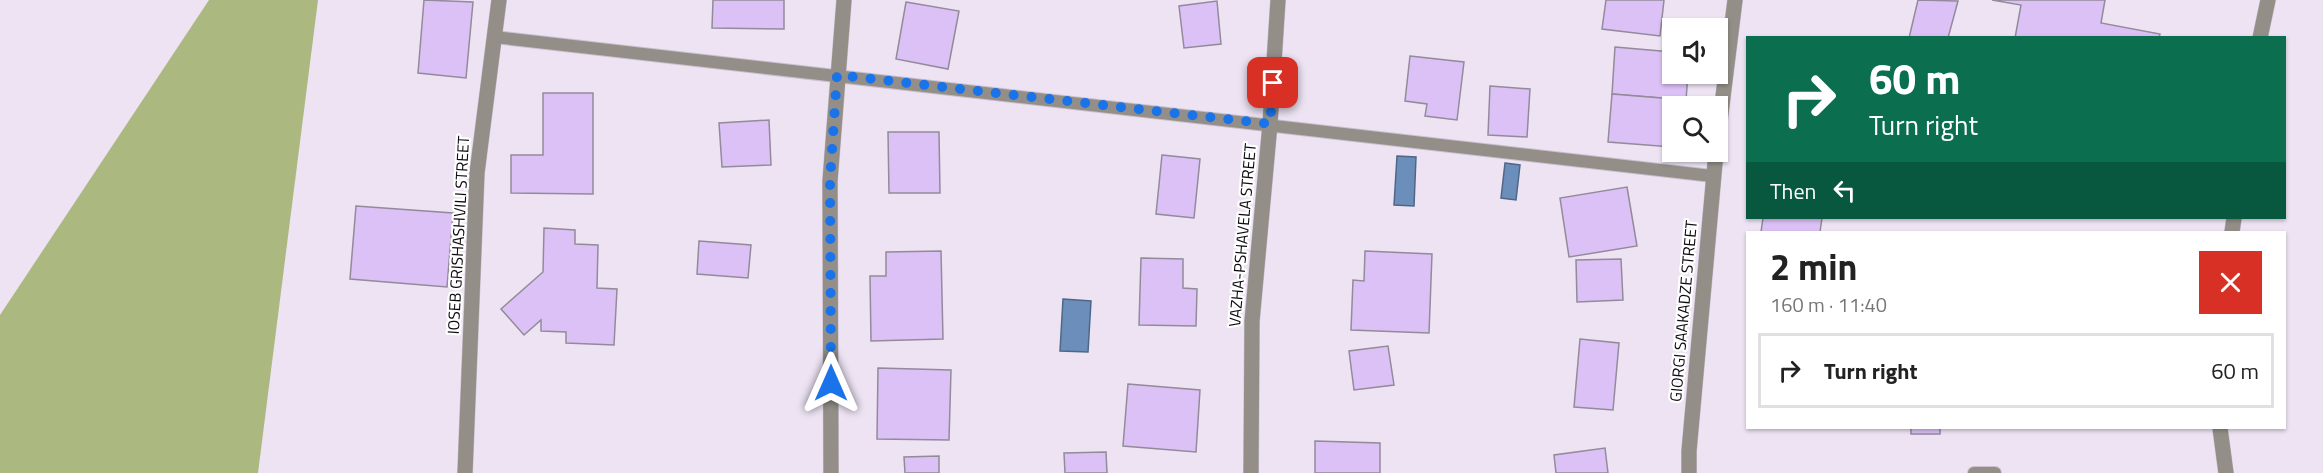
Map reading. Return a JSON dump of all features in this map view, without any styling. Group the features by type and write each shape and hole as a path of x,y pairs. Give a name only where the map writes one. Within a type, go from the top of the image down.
{"street":[{"name":"IOSEB GRISHASHVILI STREET","path":"465,473 477,173 499,0"},
{"path":"831,473 830,181 844,0"},
{"name":"VAZHA-PSHAVELA STREET","path":"1251,473 1252,321 1270,124 1278,0"},
{"path":"1723,96 1735,0"},
{"path":"2260,36 2268,0"},
{"name":"GIORGI SAAKADZE STREET","path":"1689,473 1689,451 1715,162"},
{"path":"2220,429 2226,473"}],"lane":[{"path":"494,37 1713,176"},
{"path":"1974,473 1995,473"}],"green space":[{"path":"209,0 318,0 258,473 0,473 0,315"}],"water":[{"path":"1397,156 1416,157 1414,206 1394,205"},
{"path":"1505,163 1520,165 1516,200 1501,198"},
{"path":"1063,299 1091,301 1088,352 1060,351"}],"building":[{"path":"424,0 473,2 466,78 418,73"},
{"path":"713,0 784,0 784,29 712,28"},
{"path":"1606,0 1664,0 1660,36 1602,29"},
{"path":"1918,0 1958,1 1949,36 1909,36"},
{"path":"1992,0 2105,0 2101,23 2160,34 2160,36 2015,36 2021,5"},
{"path":"1217,1 1221,44 1184,48 1179,6"},
{"path":"906,2 959,11 948,69 896,59"},
{"path":"1615,47 1662,51 1662,84 1687,84 1686,96 1662,96 1662,98 1612,94"},
{"path":"1410,56 1464,62 1457,120 1425,116 1427,104 1405,101"},
{"path":"1490,86 1530,89 1527,137 1488,135"},
{"path":"543,93 593,93 593,194 511,193 511,155 543,155"},
{"path":"1612,94 1662,98 1662,146 1608,142"},
{"path":"769,120 771,165 722,167 719,123"},
{"path":"888,132 939,132 940,193 889,193"},
{"path":"1162,155 1200,159 1194,218 1156,214"},
{"path":"1627,187 1637,246 1569,257 1560,198"},
{"path":"356,206 453,213 447,287 350,279"},
{"path":"1763,219 1822,219 1820,231 1761,231"},
{"path":"544,228 575,230 575,244 598,245 597,288 617,289 614,345 566,343 566,332 541,331 541,320 524,335 501,309 543,272"},
{"path":"699,241 751,245 748,278 697,274"},
{"path":"941,251 943,339 871,341 870,276 886,276 886,252"},
{"path":"1365,251 1432,254 1429,333 1351,330 1353,280 1364,281"},
{"path":"1141,258 1183,259 1183,288 1197,289 1196,326 1139,325"},
{"path":"1621,259 1623,300 1577,302 1576,260"},
{"path":"1580,339 1619,343 1613,410 1574,407"},
{"path":"1388,346 1394,385 1354,390 1349,351"},
{"path":"878,368 951,370 949,440 877,439"},
{"path":"1128,384 1200,390 1196,452 1123,446"},
{"path":"1911,429 1940,429 1940,434 1911,434"},
{"path":"1315,441 1380,443 1380,473 1315,473"},
{"path":"1605,448 1608,473 1556,473 1554,455"},
{"path":"1106,452 1107,473 1065,473 1064,453"},
{"path":"939,456 939,473 905,473 904,457"}],"route":[{"path":"831,383 830,181 837,75 1270,124 1273,83"}]}
